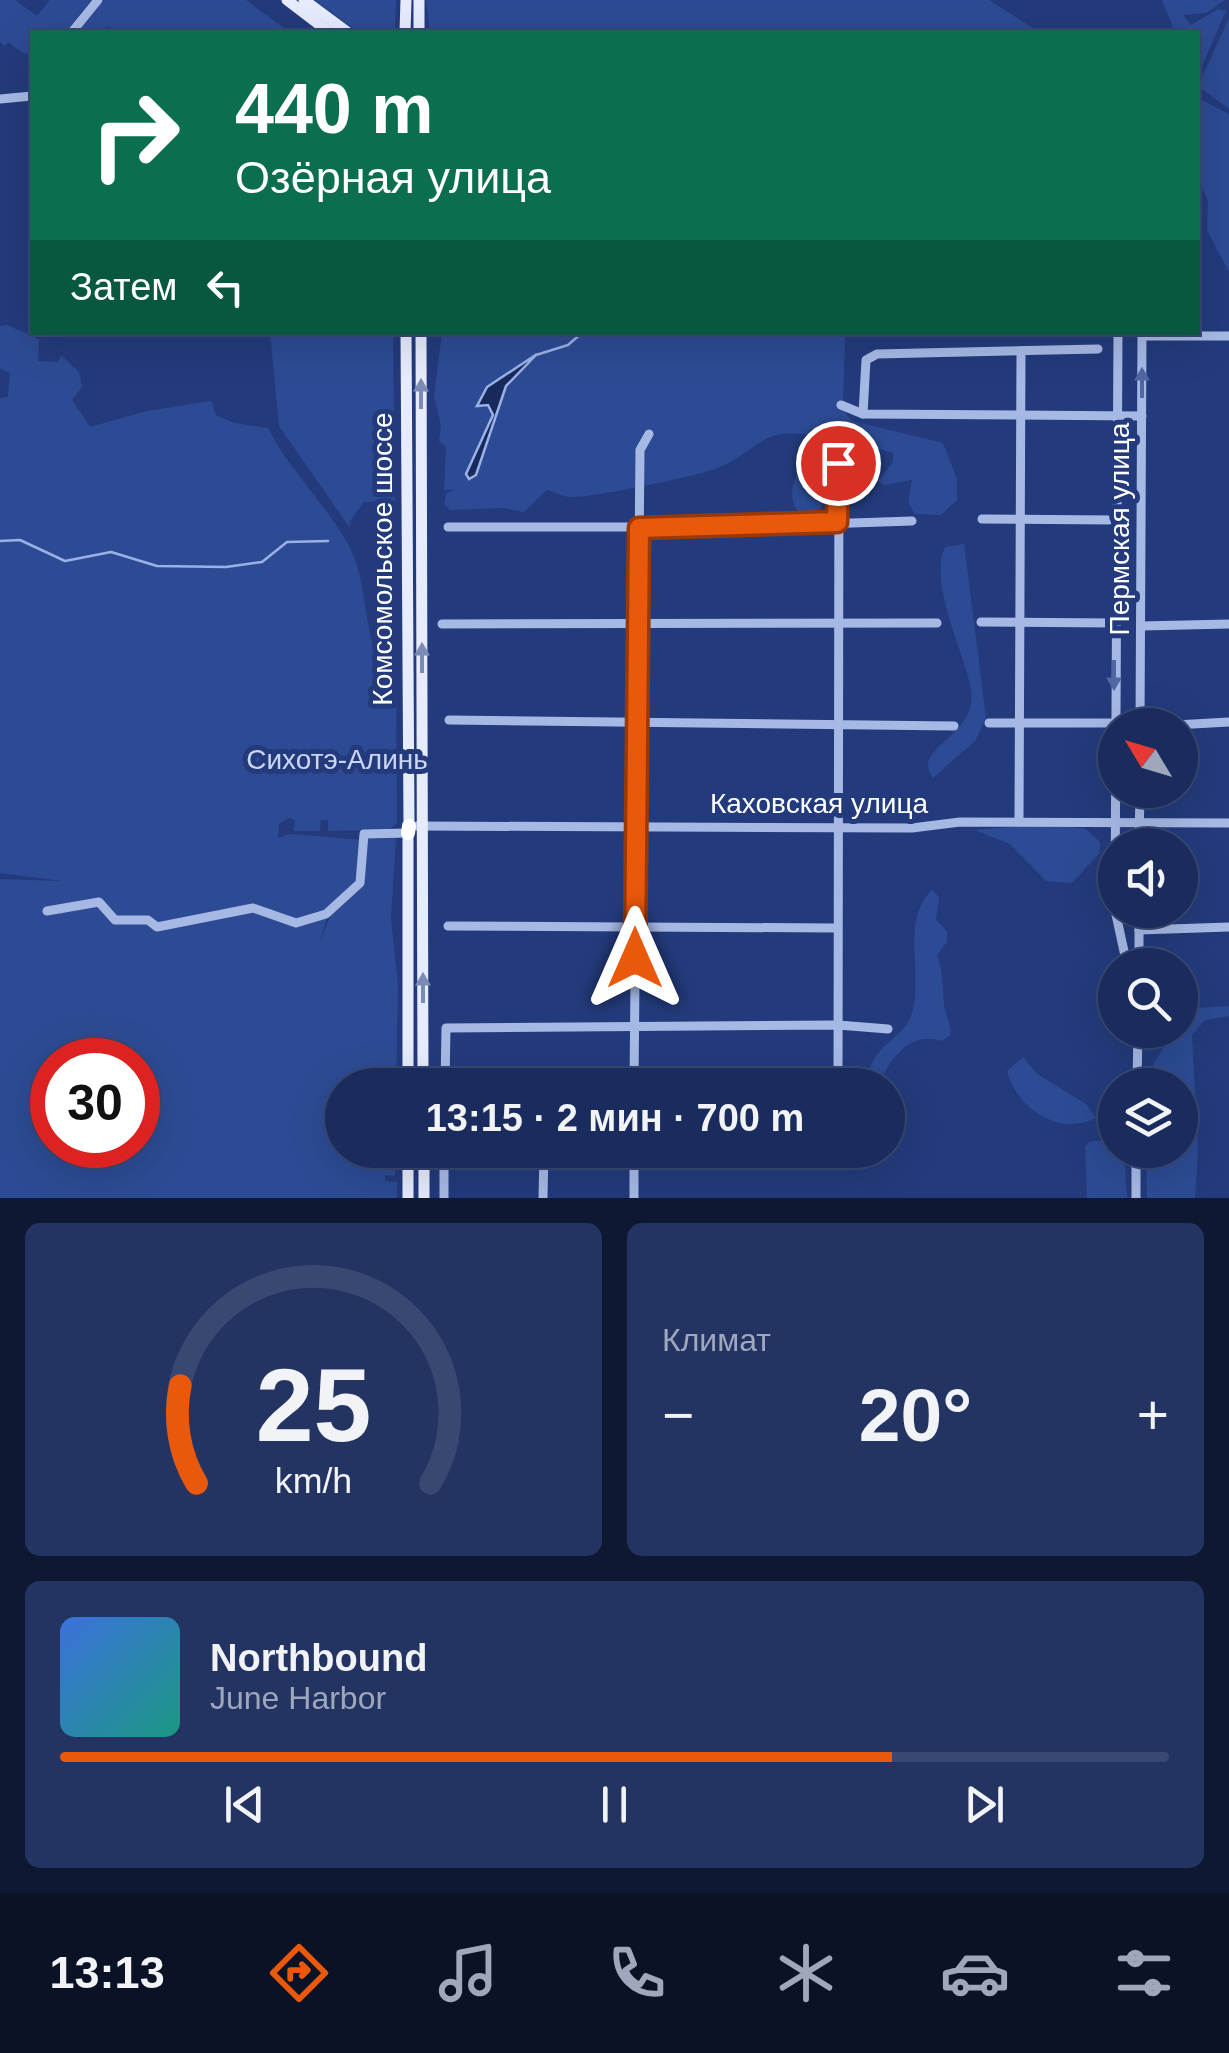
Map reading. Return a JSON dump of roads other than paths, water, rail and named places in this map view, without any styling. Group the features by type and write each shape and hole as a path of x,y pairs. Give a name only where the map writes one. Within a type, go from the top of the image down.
{"main road":[{"path":"287,0 322,27"},
{"path":"304,0 322,27"},
{"path":"406,0 406,30"},
{"path":"419,0 419,30"},
{"name":"Комсомольское шоссе","path":"406,335 407,554 424,1068"},
{"name":"Комсомольское шоссе","path":"409,1068 422,553 421,335"},
{"path":"408,1168 408,1198"},
{"path":"424,1168 424,1198"}],"street":[{"path":"74,30 98,0"},
{"path":"0,99 30,95"},
{"path":"1114,708 1118,335"},
{"name":"Пермская улица","path":"1140,708 1142,335"},
{"path":"1186,335 1229,336"},
{"path":"863,414 869,356 1098,348"},
{"path":"1019,822 1020,351"},
{"path":"842,404 863,414 1142,416"},
{"path":"635,1068 640,450 649,434"},
{"path":"838,1068 835,826 839,434"},
{"path":"982,519 1115,520"},
{"path":"448,527 639,528 912,521"},
{"path":"981,622 1114,623"},
{"path":"445,624 937,623"},
{"path":"1141,626 1229,624"},
{"path":"450,720 954,726"},
{"path":"989,724 1098,722"},
{"path":"1198,724 1229,722"},
{"path":"1114,808 1114,828"},
{"path":"1140,808 1140,828"},
{"name":"Каховская улица","path":"46,911 99,902 115,920 148,920 157,926 253,908 296,922 326,914 360,883 364,834 444,825 912,828 1019,822 1229,822"},
{"path":"448,926 836,928"},
{"path":"1139,948 1139,930 1229,927"},
{"path":"445,1068 446,1028 888,1029"},
{"path":"444,1168 444,1198"},
{"path":"543,1198 544,1168"},
{"path":"634,1168 634,1198"},
{"path":"1136,1168 1136,1198"}],"waterway":[{"path":"536,355 568,345 580,335"},
{"path":"0,541 20,540 65,561 111,552 157,566 226,567 262,562 287,542 328,541"}],"park label":[{"name":"Сихотэ-Алинь","path":"337,759"}]}
